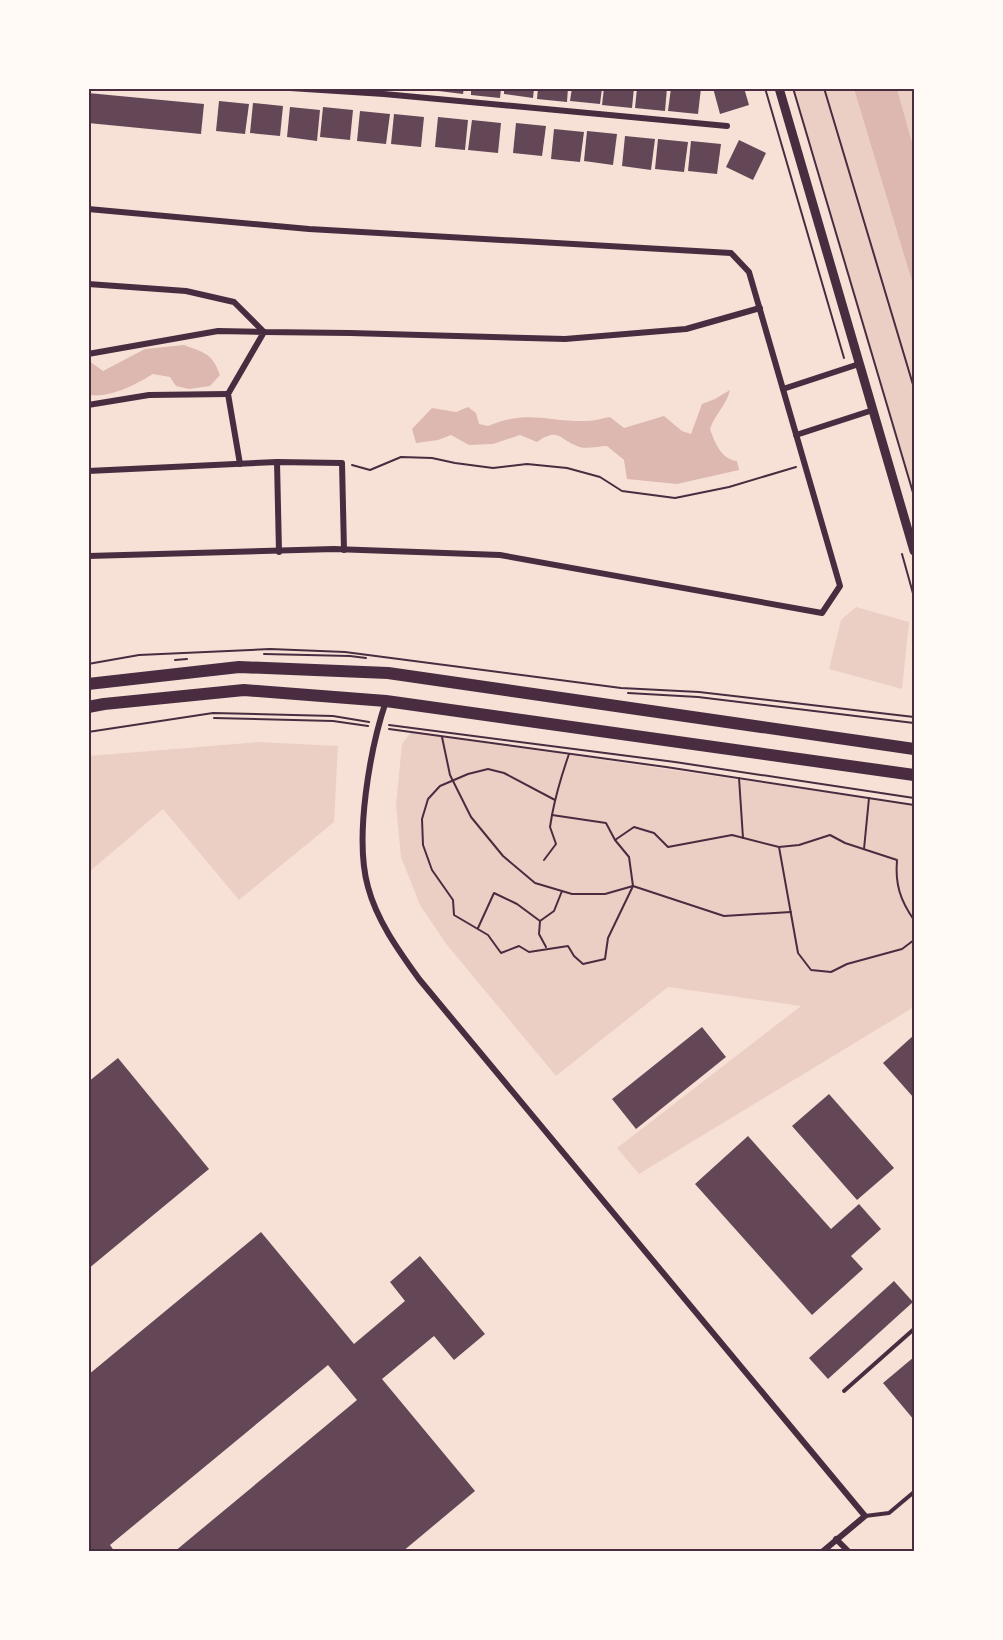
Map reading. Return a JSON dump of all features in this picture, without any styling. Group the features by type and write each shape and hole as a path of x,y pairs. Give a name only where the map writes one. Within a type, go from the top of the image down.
{"main road":[{"path":"88,684 239,667 388,673 915,749"},
{"path":"88,707 244,690 386,701 915,775"}],"street":[{"path":"290,88 384,91 727,126"},
{"path":"779,88 915,551"},
{"path":"88,209 309,229 731,253 749,272 840,586 822,612 500,555 344,550 88,556"},
{"path":"88,284 186,291 234,302 264,332"},
{"path":"88,354 218,331 565,339 686,329 760,308"},
{"path":"240,464 228,394 264,332"},
{"path":"783,389 859,364"},
{"path":"88,405 149,395 228,394"},
{"path":"796,435 873,410"},
{"path":"277,462 279,552"},
{"path":"88,471 277,462 342,463 344,550"},
{"path":"386,701 378,725 368,782 362,844 368,887 389,936 434,998 865,1515 822,1551"},
{"path":"836,1539 849,1551"}],"lane":[{"path":"844,1391 915,1329"},
{"path":"865,1515 889,1513 915,1492"}],"path":[{"path":"765,88 847,368"},
{"path":"793,88 915,496"},
{"path":"824,88 915,388"},
{"path":"342,463 370,470 400,457 432,458 493,468 527,464 567,468 600,477 622,491 675,498 729,488 805,465"},
{"path":"901,551 915,597"},
{"path":"698,697 915,723"},
{"path":"88,732 213,713 333,716 442,736 915,805"},
{"path":"214,718 378,725 664,760 915,798"},
{"path":"442,736 450,775 471,817 503,856 535,883 572,894 605,894 633,886 724,916 791,912"},
{"path":"544,860 556,844 550,827 555,800 569,754"},
{"path":"552,814 606,823 615,840 629,856 633,886 608,938 605,959 583,964 568,946 529,952 519,946 501,953 488,934 454,915 453,900 432,870 423,845 422,819 428,799 440,786 468,774 488,769 504,774 555,800"},
{"path":"740,778 743,838"},
{"path":"863,850 869,798"},
{"path":"615,840 634,827 654,833 668,847 732,835 779,848 799,845 830,835 863,850 897,860 896,875 902,903 915,920"},
{"path":"779,848 798,953 811,970 831,972 847,964 902,949 915,940"},
{"path":"540,921 555,911 562,891"},
{"path":"478,929 494,893 517,904 540,921"},
{"path":"540,921 539,934 546,948"}],"shaded area":[{"path":"793,89 854,89 914,288 914,496"},
{"path":"854,89 897,89 914,149 914,288"},
{"path":"897,89 914,89 914,149"},
{"path":"184,345 203,352 214,362 220,375 210,386 189,389 176,386 170,377 153,374 114,393 89,395 89,361 103,371 145,349"},
{"path":"730,390 710,429 719,450 731,460 737,461 739,470 677,484 627,479 624,460 607,446 580,447 554,435 537,442 520,435 493,444 469,445 451,435 438,440 416,443 412,429 432,408 456,412 468,407 476,413 479,424 488,426 526,417 593,421 610,417 624,428 664,416 682,431 691,434 702,404"},
{"path":"856,607 909,622 902,689 829,669 841,620"},
{"path":"411,732 914,805 914,1007 639,1174 617,1148 801,1006 668,987 556,1076 447,945 420,905 401,857 396,805 402,744"},
{"path":"259,742 338,746 334,822 239,900 163,809 89,872 89,756"}],"building":[{"path":"431,88 464,88 463,94 430,90"},
{"path":"471,88 501,88 500,98 471,95"},
{"path":"504,88 534,88 533,98 504,94"},
{"path":"538,88 568,88 567,102 537,99"},
{"path":"572,88 602,88 600,104 570,101"},
{"path":"604,88 634,88 632,108 602,105"},
{"path":"637,88 667,88 665,111 635,108"},
{"path":"671,88 701,88 698,114 668,111"},
{"path":"713,88 744,88 749,105 720,114"},
{"path":"88,93 204,104 201,134 88,123"},
{"path":"219,101 249,104 245,134 216,131"},
{"path":"253,103 283,106 280,136 250,133"},
{"path":"290,107 320,110 317,141 287,137"},
{"path":"323,107 353,110 350,140 320,137"},
{"path":"360,111 390,114 386,144 357,141"},
{"path":"394,114 424,117 421,147 391,144"},
{"path":"438,117 468,120 465,150 435,147"},
{"path":"472,120 501,123 498,153 468,150"},
{"path":"516,123 546,126 542,156 513,153"},
{"path":"554,129 584,132 580,162 551,159"},
{"path":"587,131 617,134 613,165 584,161"},
{"path":"625,136 655,139 651,170 622,166"},
{"path":"658,139 688,142 684,172 655,169"},
{"path":"739,140 766,153 753,180 726,167"},
{"path":"691,141 721,144 717,174 688,171"},
{"path":"702,1027 726,1057 636,1129 612,1099"},
{"path":"914,1035 914,1098 883,1063"},
{"path":"118,1058 209,1169 88,1269 88,1082"},
{"path":"829,1094 894,1168 857,1200 792,1126"},
{"path":"748,1136 831,1229 859,1204 881,1229 851,1256 863,1269 812,1315 695,1184"},
{"path":"261,1232 354,1344 405,1301 390,1282 420,1256 485,1334 454,1360 434,1336 382,1379 475,1491 402,1552 174,1552 357,1400 328,1365 110,1545 115,1552 88,1552 88,1375"},
{"path":"894,1281 913,1302 828,1379 809,1358"},
{"path":"914,1357 914,1420 883,1383"}]}
